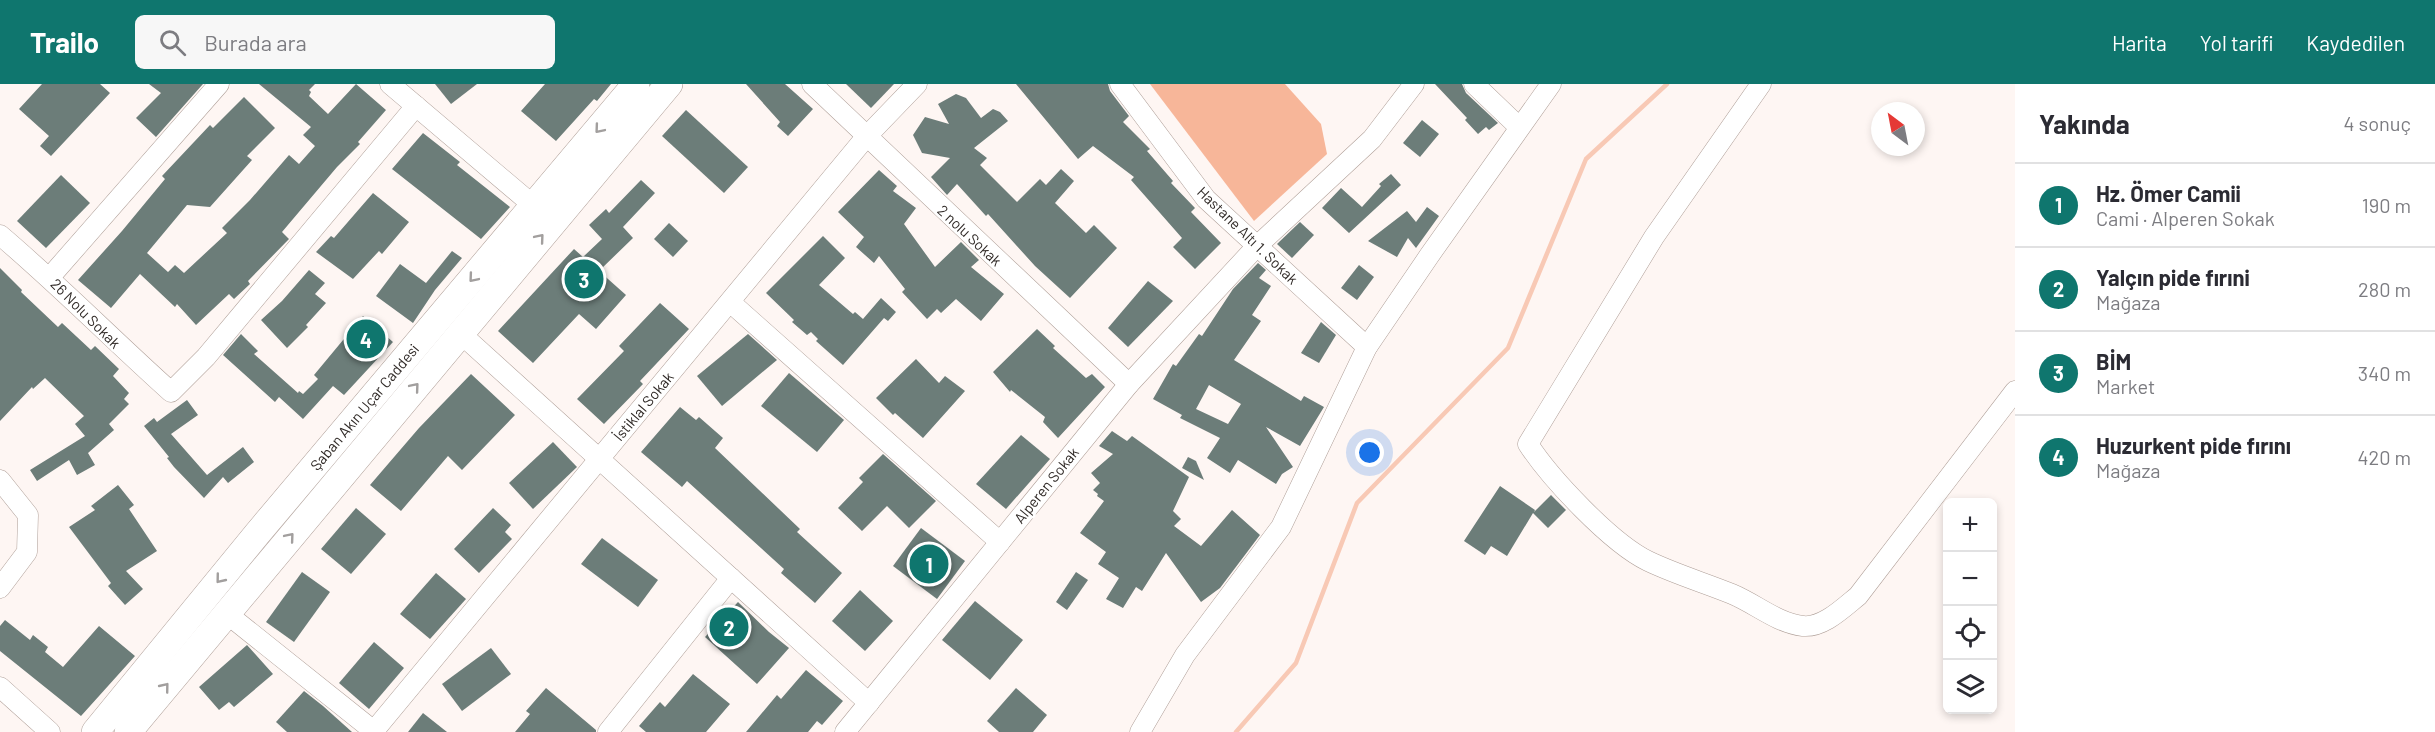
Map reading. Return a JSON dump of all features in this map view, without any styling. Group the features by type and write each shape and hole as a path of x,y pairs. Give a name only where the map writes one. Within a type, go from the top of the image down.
{"main road":[{"name":"Şaban Akın Uçar Caddesi","path":"95,732 257,534 636,84"},
{"name":"Şaban Akın Uçar Caddesi","path":"128,732 669,84"}],"street":[{"path":"50,277 219,84"},
{"path":"390,84 534,207"},
{"name":"2 nolu Sokak","path":"812,84 1129,384"},
{"name":"İstiklal Sokak","path":"374,732 866,137 917,84"},
{"name":"Hastane Altı 1. Sokak","path":"1120,84 1206,199 1367,347"},
{"name":"Alperen Sokak","path":"845,732 1129,384 1257,246 1372,139 1414,84"},
{"path":"1474,84 1519,126"},
{"path":"1140,732 1185,655 1281,527 1367,347 1519,126 1551,84"},
{"path":"1761,84 1654,237 1528,444 1542,466 1621,544 1647,560 1735,595 1779,619 1804,626 1815,624 1834,615 1858,596 2015,391"},
{"name":"26 Nolu Sokak","path":"0,235 50,277 126,352 171,392 206,357 416,106"},
{"path":"730,302 1000,542"},
{"path":"460,333 869,703"},
{"path":"0,480 28,515 27,552 0,588"},
{"path":"608,732 731,578"},
{"path":"226,613 374,732"},
{"path":"0,687 50,732"}],"shaded area":[{"path":"1150,84 1285,84 1321,124 1327,154 1254,221"}],"building":[{"path":"42,84 100,84 110,93 51,156 40,146 49,136 19,109"},
{"path":"149,84 203,84 156,137 136,118 161,93"},
{"path":"259,84 315,84 309,90 311,92 309,96 328,114 356,84 386,110 358,142 360,144 337,167 282,232 289,239 248,281 250,284 234,299 229,294 196,325 177,304 175,307 140,274 111,308 78,280 165,179 162,176 210,125 213,128 244,97 275,128 247,156 252,160 210,207 187,205 147,253 168,272 175,265 184,273 227,233 222,228 289,155 299,164 315,146 303,135 311,127"},
{"path":"435,84 477,84 451,104"},
{"path":"545,84 611,84 597,101 594,99 556,141 521,111"},
{"path":"746,84 785,84 813,109 788,136 777,126 780,122"},
{"path":"846,84 894,84 871,108"},
{"path":"1016,84 1108,84 1110,91 1129,116 1123,122 1150,149 1147,151 1173,181 1171,183 1195,208 1191,212 1221,243 1195,269 1173,247 1182,238 1131,180 1134,177 1093,146 1078,159"},
{"path":"1435,84 1462,84 1466,93 1498,123 1489,130 1486,127 1478,134 1465,120 1467,118"},
{"path":"956,94 966,98 981,118 993,109 1000,112 1008,121 974,148 987,158 980,165 1017,202 1040,179 1046,185 1061,169 1074,181 1055,203 1086,233 1094,225 1117,248 1070,298 1035,266 957,184 947,195 931,177 950,158 922,153 913,135 925,117 949,124 938,104"},
{"path":"686,110 748,167 724,193 662,136"},
{"path":"1422,120 1439,134 1420,157 1403,143"},
{"path":"423,133 460,162 457,165 510,207 481,239 392,169"},
{"path":"879,170 897,186 893,191 916,208 904,224 935,267 961,242 979,260 971,267 1004,294 981,321 956,299 941,313 937,309 927,319 902,292 905,289 879,256 874,263 856,247 864,237 838,212"},
{"path":"1391,174 1401,185 1349,233 1322,208 1341,188 1362,207 1381,186 1379,184"},
{"path":"61,175 90,203 46,248 17,221"},
{"path":"641,180 655,193 623,227 633,238 599,271 626,295 596,329 579,314 533,363 498,331 574,249 583,257 602,239 589,225 606,209 609,213"},
{"path":"373,193 409,222 382,254 379,251 353,279 316,252 331,236 334,238"},
{"path":"1427,207 1439,216 1416,248 1408,238 1397,257 1368,241 1407,211 1416,222"},
{"path":"1300,222 1314,235 1292,258 1277,244"},
{"path":"669,223 688,241 673,257 654,239"},
{"path":"823,236 845,258 819,285 853,314 855,312 863,319 881,298 896,312 888,321 884,318 843,365 816,341 818,339 811,332 807,335 792,322 794,320 766,293"},
{"path":"452,251 462,258 435,290 413,323 376,296 400,264 426,283"},
{"path":"1258,263 1266,270 1259,278 1271,286 1252,315 1261,321 1234,360 1301,401 1304,396 1324,407 1300,446 1266,427 1293,467 1282,474 1276,484 1238,460 1230,473 1207,458 1220,438 1180,418 1182,415 1153,399 1173,364 1176,366 1199,334 1202,336 1233,289","holes":["1209,385 1241,404 1228,424 1196,409"]},
{"path":"1359,265 1374,277 1357,300 1341,288"},
{"path":"0,268 22,290 21,292 58,327 62,323 91,350 95,346 119,369 113,376 129,393 124,399 129,404 109,424 114,430 88,453 95,465 77,475 69,460 37,481 30,470 85,436 75,424 84,416 45,378 33,389 32,387 0,421"},
{"path":"309,270 325,283 315,294 326,303 306,325 308,327 287,348 261,320 282,301"},
{"path":"1148,281 1173,301 1128,347 1108,328"},
{"path":"660,303 689,329 640,381 643,384 604,424 577,399 624,351 619,346"},
{"path":"363,316 393,342 344,395 333,386 303,419 279,397 275,402 223,355 241,334 258,351 254,354 298,393 299,391 303,394 318,379 314,375"},
{"path":"1321,322 1336,335 1319,363 1301,353"},
{"path":"1037,329 1055,346 1053,348 1086,378 1092,374 1105,387 1058,438 1043,422 1045,417 1011,390 1010,392 993,372"},
{"path":"748,334 777,360 722,406 697,376"},
{"path":"916,359 939,383 945,376 965,391 923,438 895,413 893,415 876,398"},
{"path":"789,373 844,420 817,452 761,406"},
{"path":"471,374 515,415 462,470 448,456 401,511 370,485 419,428"},
{"path":"187,400 198,415 171,434 207,475 243,447 254,462 228,483 223,477 204,498 174,467 167,458 169,457 144,426 154,418 157,422"},
{"path":"680,407 696,420 699,417 723,438 715,448 800,529 797,532 842,573 815,603 781,573 784,569 687,481 682,487 641,452"},
{"path":"1112,431 1127,441 1132,436 1189,477 1173,511 1181,519 1174,526 1201,546 1232,510 1260,535 1220,588 1201,602 1166,553 1142,591 1136,587 1123,608 1106,599 1119,578 1098,564 1106,552 1080,533 1104,501 1093,490 1100,483 1091,473 1113,454 1099,446"},
{"path":"1021,435 1050,459 1006,509 976,484"},
{"path":"553,442 577,467 533,509 509,483"},
{"path":"883,454 936,501 909,528 887,506 862,531 838,508 863,482 859,478"},
{"path":"1188,457 1196,461 1204,480 1182,468"},
{"path":"118,485 134,505 129,509 157,551 126,571 143,589 125,605 108,586 111,583 69,527 95,510 91,506"},
{"path":"1500,486 1535,510 1534,512 1551,495 1566,510 1548,528 1533,513 1507,556 1491,546 1485,555 1464,541"},
{"path":"356,508 386,534 351,574 321,549"},
{"path":"493,508 511,525 505,532 512,539 479,573 454,549"},
{"path":"921,528 965,561 937,599 893,566"},
{"path":"602,538 658,580 638,607 581,564"},
{"path":"302,572 330,592 294,642 266,622"},
{"path":"1076,572 1088,580 1067,610 1056,602"},
{"path":"436,573 466,599 430,639 400,614"},
{"path":"860,590 893,621 865,651 832,621"},
{"path":"975,601 1023,640 990,680 942,640"},
{"path":"738,602 789,648 757,684 705,637"},
{"path":"5,620 30,640 33,635 48,647 45,652 63,667 99,626 135,656 81,716 0,651 0,626"},
{"path":"374,642 404,668 369,709 339,683"},
{"path":"247,645 273,674 234,707 229,702 219,710 199,687"},
{"path":"491,648 511,674 462,711 442,684"},
{"path":"806,670 843,701 822,725 817,721 808,732 746,732 777,695 781,699"},
{"path":"693,674 730,704 706,732 646,732 639,726 660,702 665,707"},
{"path":"546,688 596,732 515,732 530,714 526,711"},
{"path":"1016,688 1047,715 1033,732 999,732 987,721"},
{"path":"304,691 352,732 287,732 276,722"},
{"path":"423,713 447,732 408,732"}],"waterway":[{"path":"1236,732 1296,663 1357,503 1508,348 1586,159 1667,84"}],"place":[{"name":"BİM","path":"584,279"},
{"name":"Huzurkent pide fırını","path":"366,339"},
{"name":"Hz. Ömer Camii","path":"929,564"},
{"name":"Yalçın pide fırıni","path":"729,627"}]}
